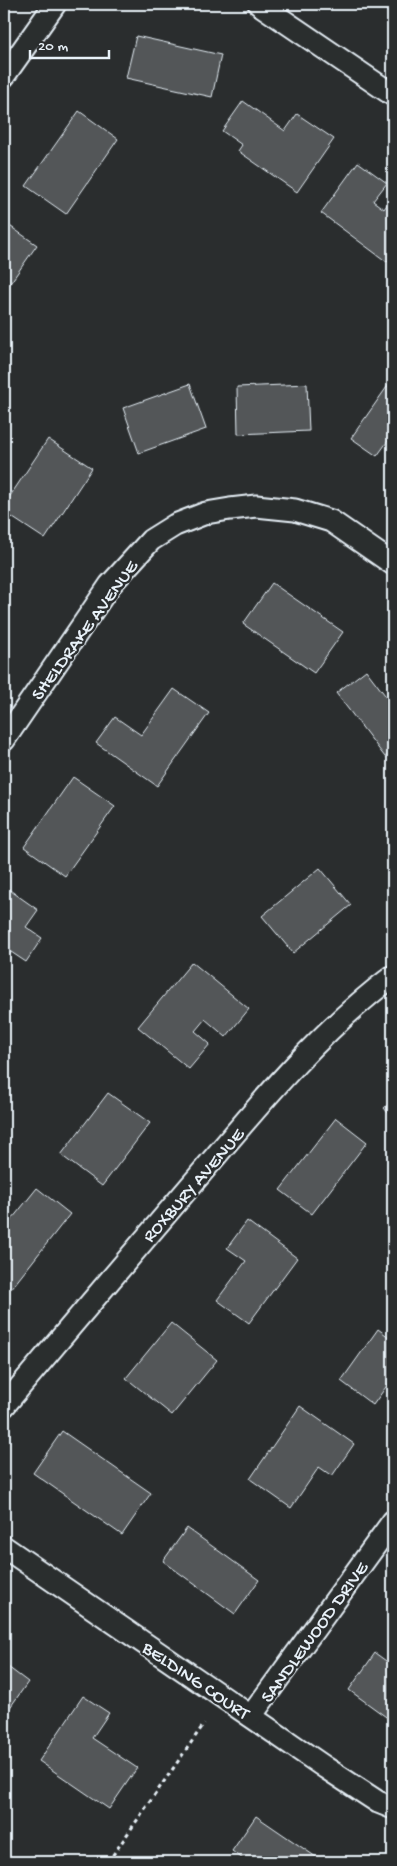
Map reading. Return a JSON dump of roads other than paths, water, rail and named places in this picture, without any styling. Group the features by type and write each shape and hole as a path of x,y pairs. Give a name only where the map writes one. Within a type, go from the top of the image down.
{"street":[{"path":"4,76 55,4"},
{"path":"259,4 393,95"},
{"name":"SHELDRAKE AVENUE","path":"4,740 110,585 151,540 175,526 206,513 230,509 256,506 294,510 331,521 393,564"},
{"name":"ROXBURY AVENUE","path":"4,1406 226,1143 315,1043 371,992 393,976"},
{"name":"SANDLEWOOD DRIVE","path":"251,1716 393,1521"},
{"name":"BELDING COURT","path":"4,1547 378,1802 393,1808"}]}
